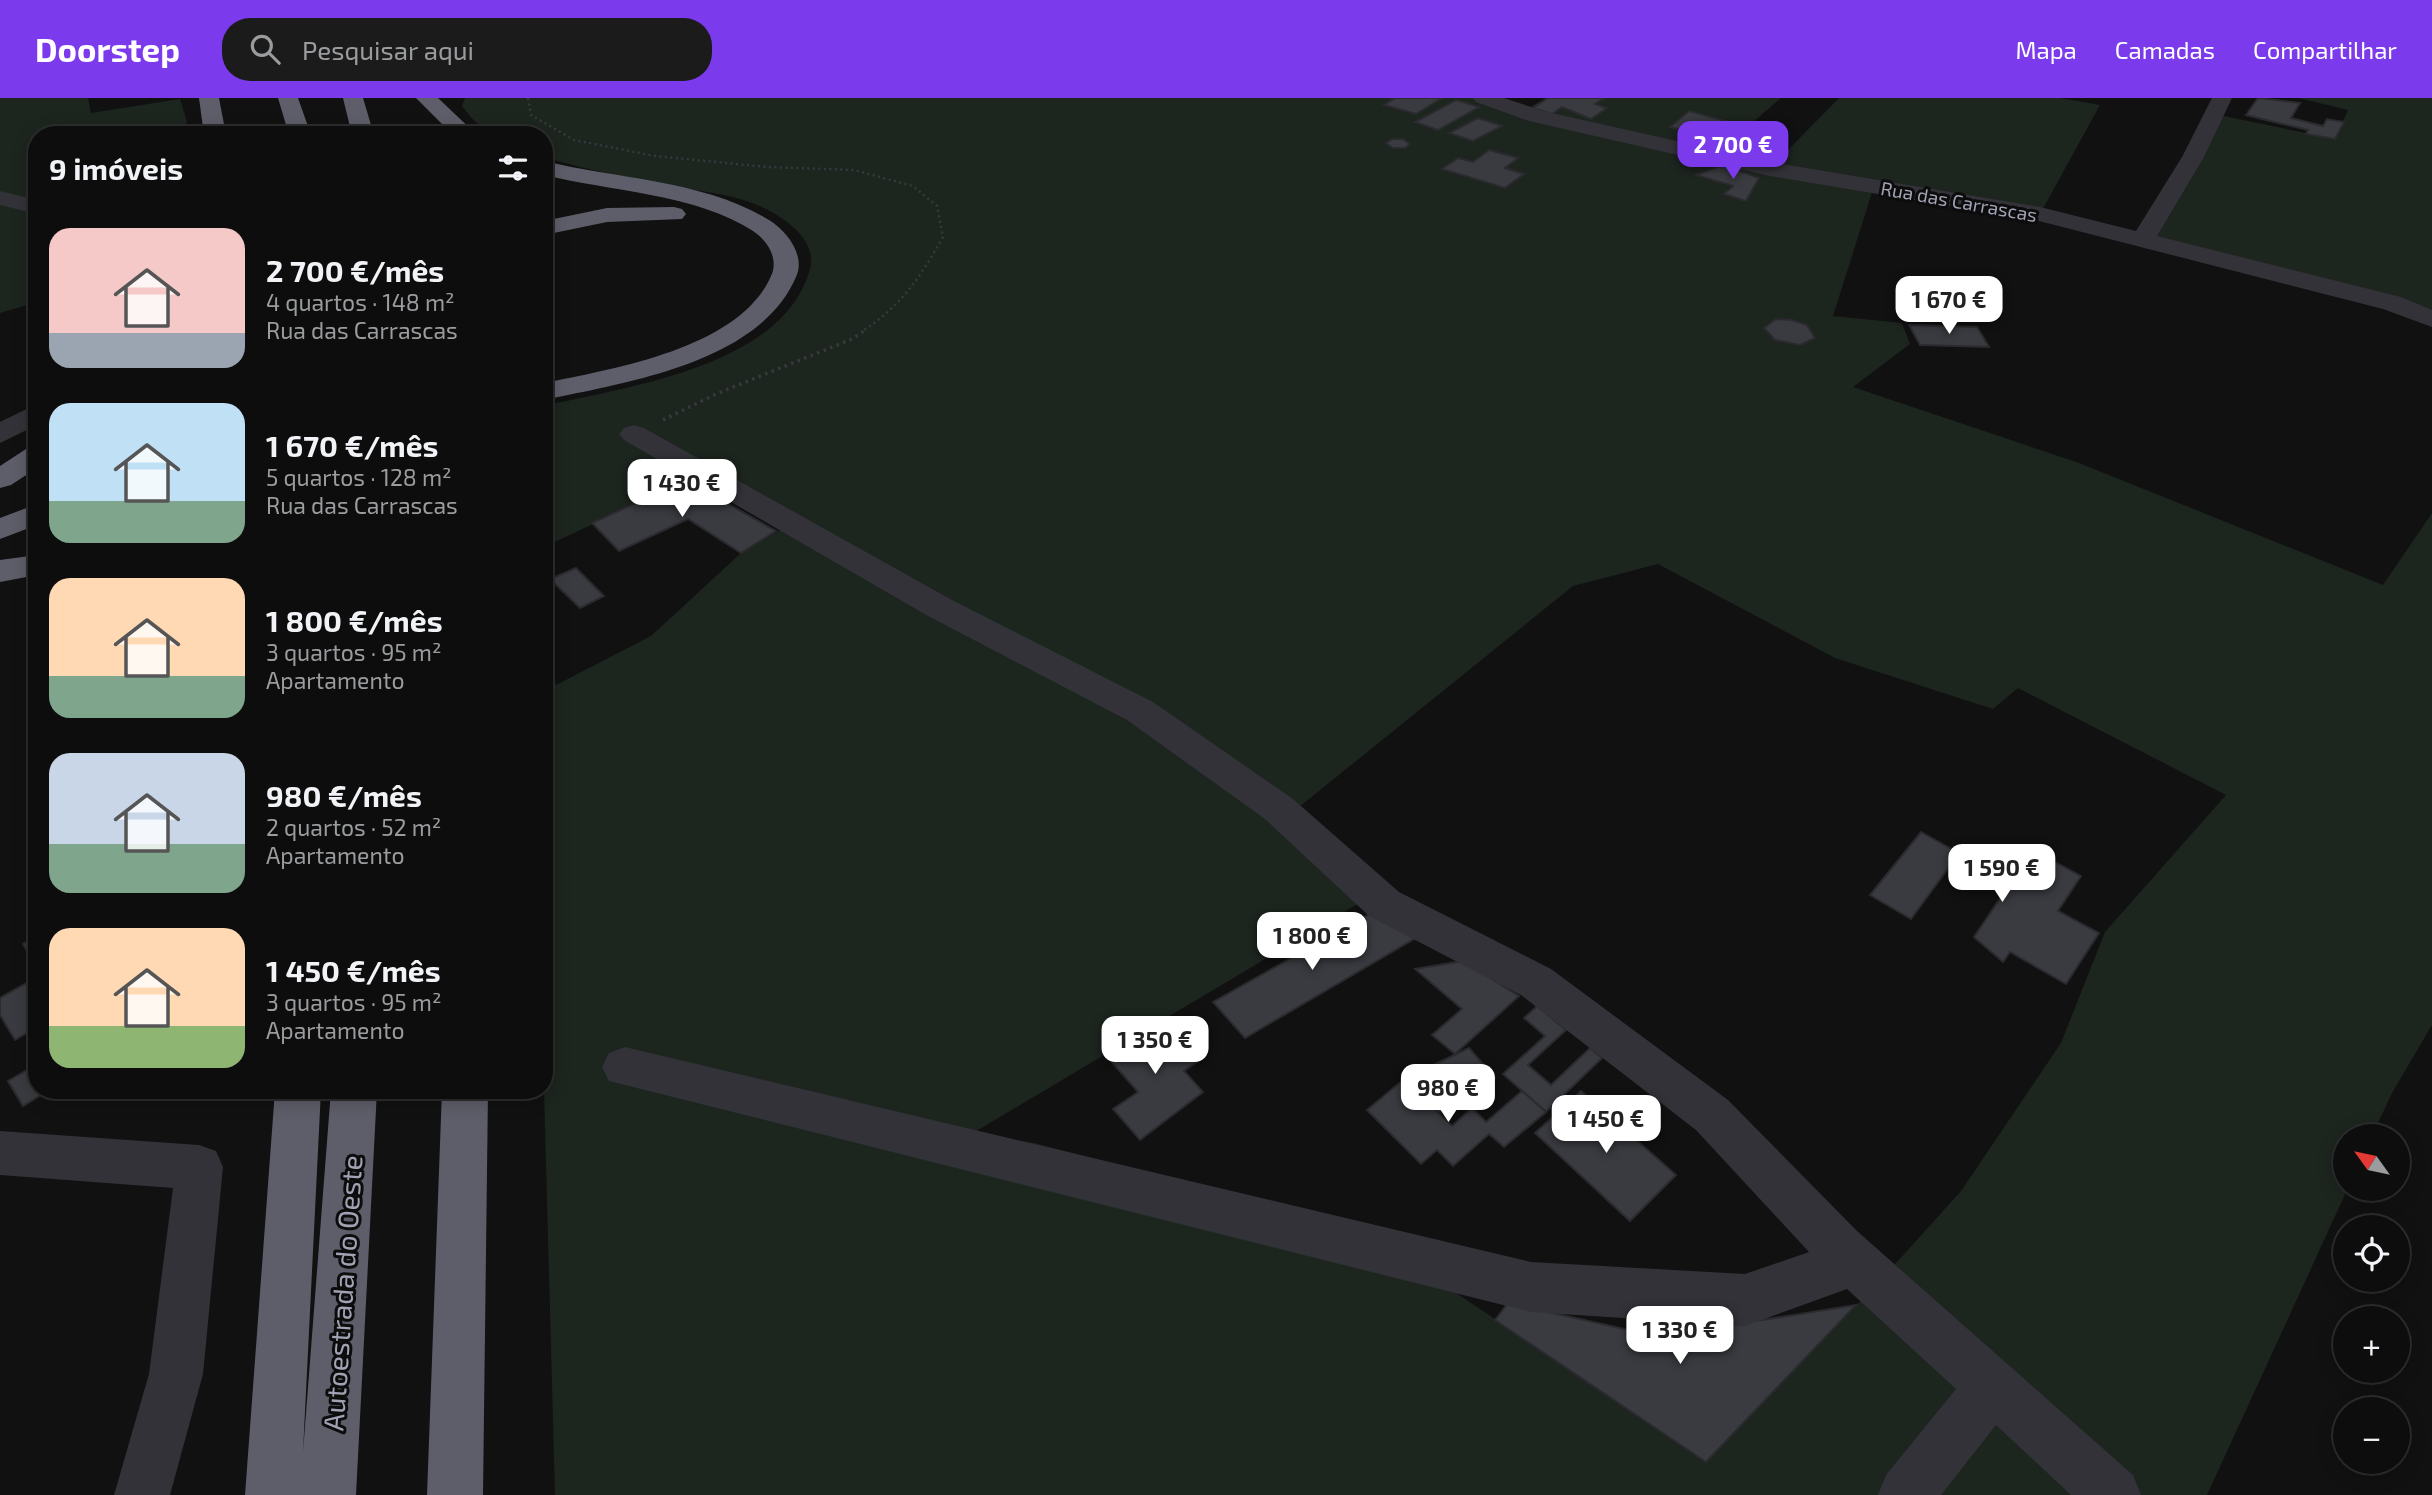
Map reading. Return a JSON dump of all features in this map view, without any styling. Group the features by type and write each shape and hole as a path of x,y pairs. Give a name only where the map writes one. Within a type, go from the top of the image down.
{"highway":[{"path":"209,98 214,126"},
{"path":"288,98 297,126"},
{"path":"353,98 361,126"},
{"path":"426,98 456,126"},
{"path":"553,170 701,202 745,216 774,236 786,258 786,270 773,299 757,315 706,347 628,373 553,390"},
{"path":"553,226 607,215 681,215 724,226 743,237 759,266 743,302 707,329 650,353 553,378"},
{"path":"0,479 28,461"},
{"path":"0,514 28,503"},
{"path":"0,529 28,518"},
{"path":"0,571 28,566"},
{"path":"273,1495 297,1099"},
{"name":"Autoestrada do Oeste","path":"328,1495 353,1099"},
{"path":"455,1495 465,1099"}],"street":[{"name":"Rua das Carrascas","path":"1483,98 1537,116 1770,169 2040,214 2392,303 2432,319"},
{"path":"2142,240 2193,157 2222,98"},
{"path":"0,198 28,205"},
{"path":"0,434 28,418"},
{"path":"634,434 940,608 1140,711 1279,808 1384,904 1536,982 1712,1115 1854,1262 2113,1495"},
{"path":"625,1067 812,1110 1531,1287 1745,1300 1854,1262"},
{"path":"0,1153 198,1167 176,1374 142,1495"},
{"path":"1906,1495 1992,1387"}],"shaded area":[{"path":"0,98 88,98 91,113 180,99 187,122 184,126 28,126 28,305 0,313"},
{"path":"465,98 1483,98 1524,111 1546,98 1781,98 1715,155 1770,168 1839,98 2060,98 2100,105 2040,214 1874,186 1833,316 1902,323 1910,344 1853,387 2079,463 2383,585 2432,513 2432,1025 2392,1093 2378,1124 2333,1124 2333,1201 2342,1201 2336,1215 2333,1215 2333,1221 2207,1495 555,1495 544,1099 553,1099 553,672 556,685 651,636 741,553 791,524 694,477 553,543 553,404 658,380 698,367 736,350 769,329 794,302 810,269 811,258 808,247 796,229 757,205 733,197 617,175 553,160 553,126 480,126 462,106","holes":["1658,564 1835,658 1993,709 2018,688 2226,795 2105,932 2061,1043 1961,1191 1878,1283 1707,1461 1356,1226 1034,1143 973,1133 1376,893 1288,816 1573,586"]},
{"path":"2298,98 2432,98 2432,319 2142,240 2214,114 2335,139 2348,110"}],"building":[{"path":"1395,98 1442,98 1416,114 1384,105"},
{"path":"1548,98 1604,98 1595,104 1607,108 1591,119 1562,107 1552,114 1533,108"},
{"path":"2258,98 2300,103 2291,118 2323,126 2327,119 2344,122 2335,139 2306,134 2308,130 2246,115"},
{"path":"1456,100 1479,107 1438,130 1415,122"},
{"path":"1689,111 1737,124 1719,140 1670,127"},
{"path":"1478,118 1502,126 1473,141 1449,133"},
{"path":"1392,139 1403,139 1410,144 1405,148 1393,148 1386,143"},
{"path":"1489,150 1518,158 1505,168 1524,174 1505,188 1442,169 1458,158 1473,162"},
{"path":"1723,165 1759,178 1746,201 1724,194 1733,186 1696,175"},
{"path":"1776,319 1807,325 1815,338 1800,345 1775,340 1764,328"},
{"path":"1909,325 1977,327 1989,347 1920,345"},
{"path":"684,481 776,531 741,553 688,519 619,551 592,523"},
{"path":"576,568 604,596 580,608 553,582 553,578"},
{"path":"1921,832 2002,877 2024,845 2081,876 2058,911 2099,933 2066,984 2010,952 2003,962 1974,937 2007,888 1955,859 1911,919 1870,895"},
{"path":"1382,907 1414,939 1245,1038 1213,1002"},
{"path":"1463,961 1519,996 1455,1054 1432,1035 1462,1009 1415,969"},
{"path":"28,982 28,1032 15,1040 0,1015 0,998"},
{"path":"1537,1006 1566,1030 1528,1065 1551,1085 1590,1048 1602,1058 1546,1112 1503,1074 1545,1036 1524,1018"},
{"path":"1166,1017 1204,1057 1184,1071 1203,1092 1140,1140 1113,1109 1138,1092 1104,1053"},
{"path":"1469,1048 1495,1078 1439,1113 1404,1079"},
{"path":"28,1069 28,1099 34,1099 23,1106 8,1081"},
{"path":"1404,1079 1452,1126 1472,1108 1486,1122 1522,1091 1546,1112 1504,1147 1489,1134 1453,1166 1437,1150 1421,1164 1367,1110"},
{"path":"1581,1091 1676,1175 1630,1221 1535,1133"},
{"path":"1508,1303 1633,1331 1762,1320 1856,1305 1706,1462 1495,1320"}]}
